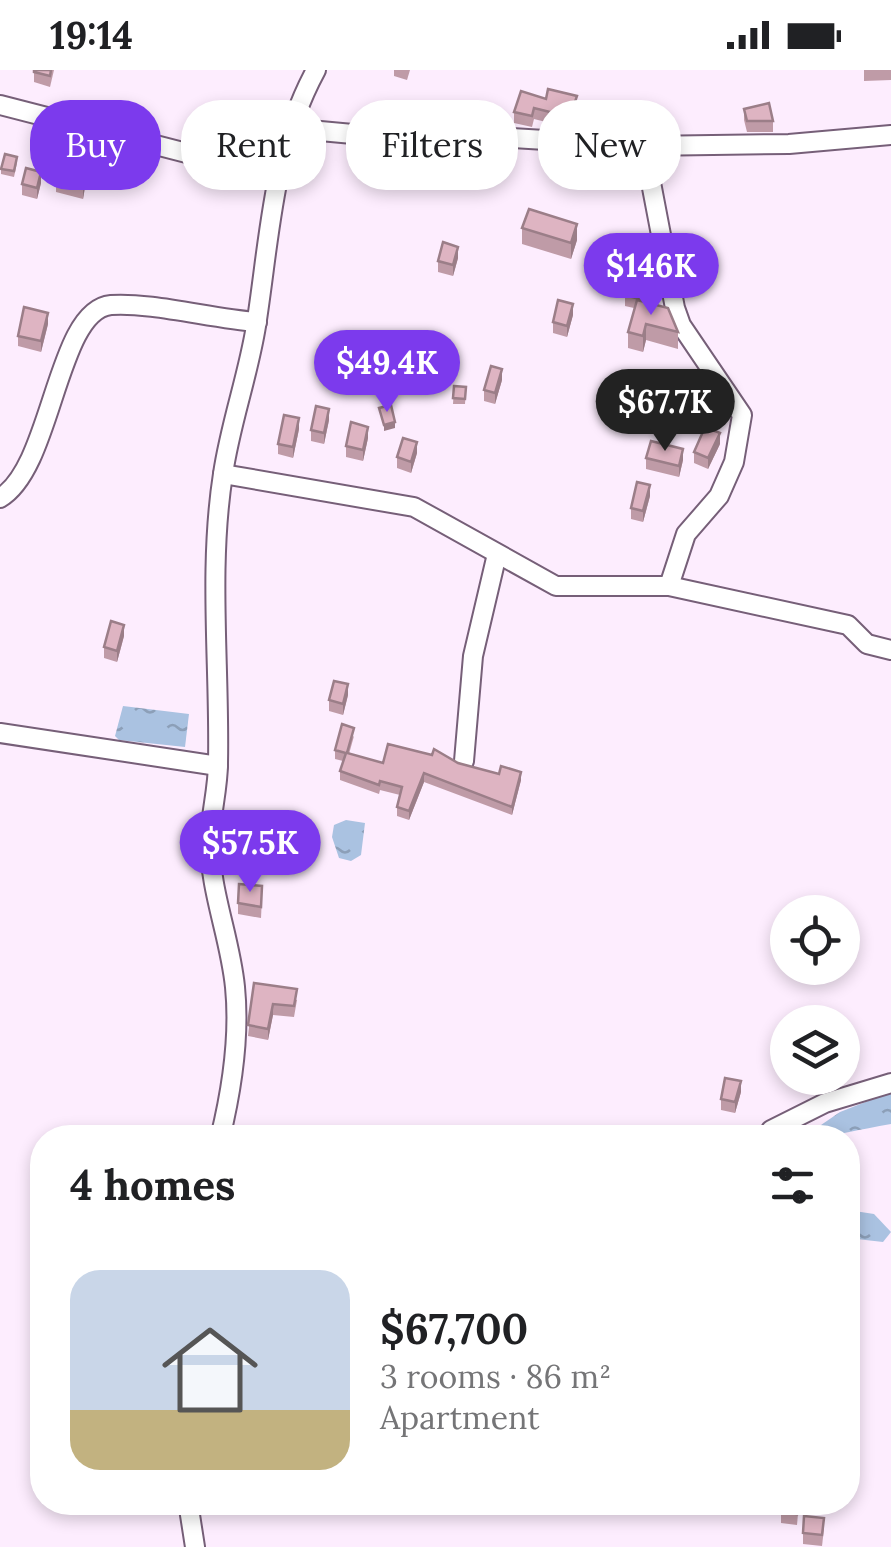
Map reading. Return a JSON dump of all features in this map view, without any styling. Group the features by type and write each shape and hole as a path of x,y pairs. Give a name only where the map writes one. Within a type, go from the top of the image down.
{"street":[{"path":"302,100 316,70"},
{"path":"0,105 181,152"},
{"path":"326,134 439,142 496,136 538,139"},
{"path":"681,145 789,144 891,135"},
{"path":"223,1125 232,1081 236,1023 235,986 215,900 210,839 218,766 214,610 223,474 257,322 274,190"},
{"path":"653,190 681,325 742,416 734,462 718,496 686,534 669,586"},
{"path":"0,498 27,471 60,368 92,314 107,305 136,306 205,319 257,322"},
{"path":"223,474 414,507 556,586 669,586 848,625 867,644 891,650"},
{"path":"464,761 466,703 497,554"},
{"path":"0,733 218,766"},
{"path":"781,1125 824,1103 891,1083"},
{"path":"190,1515 196,1547"}],"water":[{"path":"123,706 189,714 185,747 119,740 115,736"},
{"path":"346,820 365,823 361,855 351,861 339,858 332,837 334,825"},
{"path":"891,1092 891,1124 860,1130 860,1125 821,1125 840,1112"},
{"path":"860,1212 874,1214 891,1232 883,1242 860,1239"}],"building":[{"path":"51,70 50,76 34,72"},
{"path":"548,89 577,96 576,100 538,100 538,109 534,108 532,116 518,113 521,91 546,99"},
{"path":"769,103 773,121 747,121 744,109"},
{"path":"5,154 17,157 14,171 1,169"},
{"path":"26,168 30,169 30,186 22,184"},
{"path":"529,209 577,224 571,243 522,228"},
{"path":"443,242 458,247 453,265 438,261"},
{"path":"631,273 648,277 642,300 625,295"},
{"path":"558,300 573,304 567,326 553,322"},
{"path":"637,300 668,308 678,332 646,324 643,336 628,332"},
{"path":"24,307 48,313 41,341 18,336"},
{"path":"491,366 502,369 495,393 484,390"},
{"path":"454,386 466,387 465,399 453,398"},
{"path":"391,405 395,422 384,425 379,408"},
{"path":"316,406 329,409 324,433 311,430"},
{"path":"284,415 299,418 293,447 278,444"},
{"path":"351,422 368,427 363,450 346,446"},
{"path":"705,427 720,433 708,458 694,452"},
{"path":"403,438 417,442 411,462 397,457"},
{"path":"651,441 683,449 679,466 646,458"},
{"path":"637,482 650,485 643,511 631,508"},
{"path":"111,621 124,625 117,651 104,647"},
{"path":"334,681 348,684 343,704 329,700"},
{"path":"342,724 354,728 347,753 383,763 388,744 432,755 434,749 458,763 499,774 501,766 521,772 512,807 424,773 409,811 397,807 402,787 380,781 379,785 340,771 346,753 335,750"},
{"path":"239,884 262,886 261,907 238,903"},
{"path":"254,983 297,989 294,1006 273,1004 268,1029 248,1025"},
{"path":"725,1078 741,1081 735,1102 721,1099"},
{"path":"804,1516 824,1518 822,1535 803,1533"}]}
